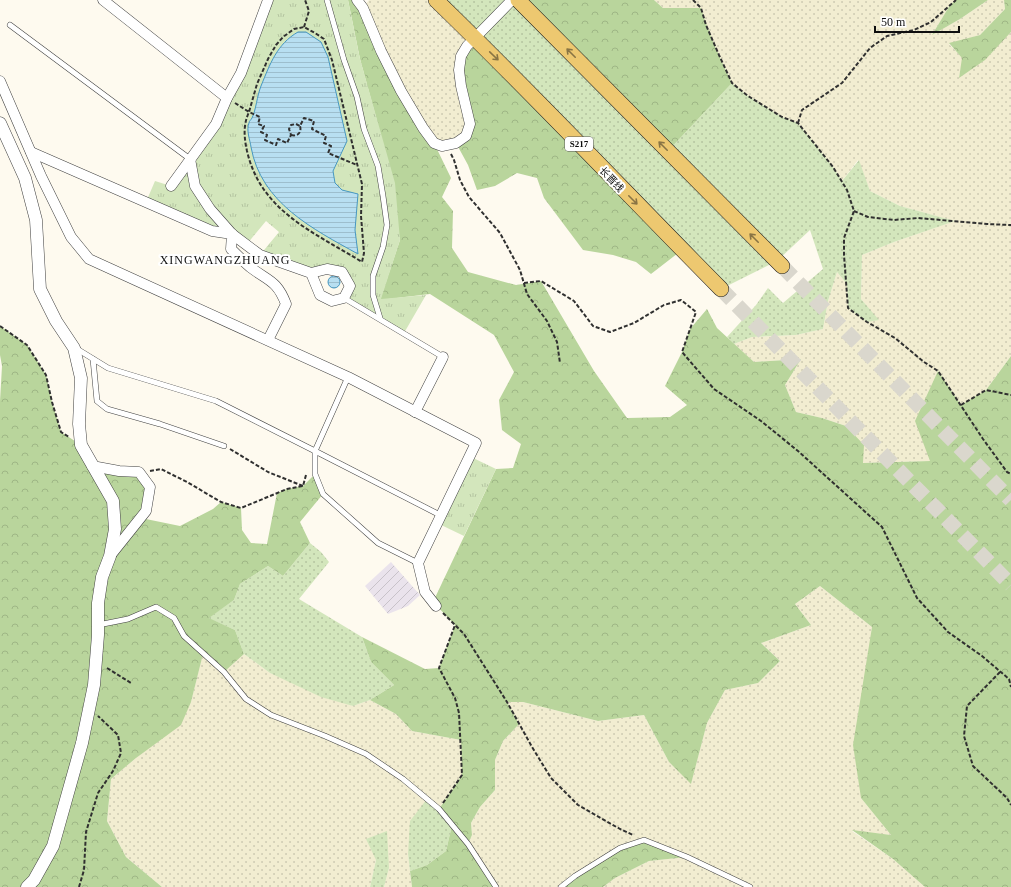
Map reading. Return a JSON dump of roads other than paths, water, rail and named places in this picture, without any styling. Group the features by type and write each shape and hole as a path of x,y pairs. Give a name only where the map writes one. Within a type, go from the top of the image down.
{"main road":[{"name":"长晋线","path":"436,0 511,74 721,289"},
{"path":"518,0 782,266"}],"street":[{"path":"103,0 228,98"},
{"path":"171,186 216,124 241,73 268,0"},
{"path":"357,0 363,8 381,51 401,91 423,128 434,143 444,145 456,143 466,136 470,124 460,86 460,56 467,46 512,0"},
{"path":"0,81 71,237 89,259 348,377 476,443 418,563 425,592 436,606"},
{"path":"0,123 25,178 36,220 40,289 56,321 74,348 81,378 79,424 81,445 92,466 103,481 113,502 115,529 110,556 102,577 98,603 94,685 82,743 53,846 34,880 27,887"},
{"path":"31,152 212,231 232,234"},
{"path":"190,160 195,186 210,209 232,234 260,255 311,273 326,269 342,272 350,286 344,298 332,301 320,295 311,273"},
{"path":"232,234 231,249 249,266 269,279 281,291 286,304 268,340"},
{"path":"415,412 443,357"},
{"path":"92,466 119,471 139,472 150,487 146,511 110,556"}],"lane":[{"path":"327,0 344,60 357,97 364,129 378,166 384,196 387,226 383,247 373,276 373,295 380,318"},
{"path":"10,25 190,160"},
{"path":"344,298 380,318 443,357"},
{"path":"74,348 108,368 216,401 315,450 440,515"},
{"path":"93,359 97,401 107,409 160,424 224,446"},
{"path":"348,377 315,450 315,474 323,494 378,543 418,563"},
{"path":"98,625 128,619 156,607 174,618 184,636 224,672 246,699 271,715 366,754 403,779 439,809 468,844 496,887"},
{"path":"561,887 575,876 620,848 644,840 687,857 750,887"}],"water":[{"path":"298,32 306,32 321,42 328,57 347,141 333,171 335,183 342,190 358,194 355,230 358,254 307,224 277,199 266,184 257,167 251,147 248,126 253,115 264,78 279,49 285,42"},
{"path":"332,276 336,276 340,282 336,288 332,288 328,284 328,280"}],"tunnel":[{"path":"782,266 1011,500"},
{"path":"721,289 1011,585"}],"district":[{"name":"XINGWANGZHUANG","path":"225,260"}]}
